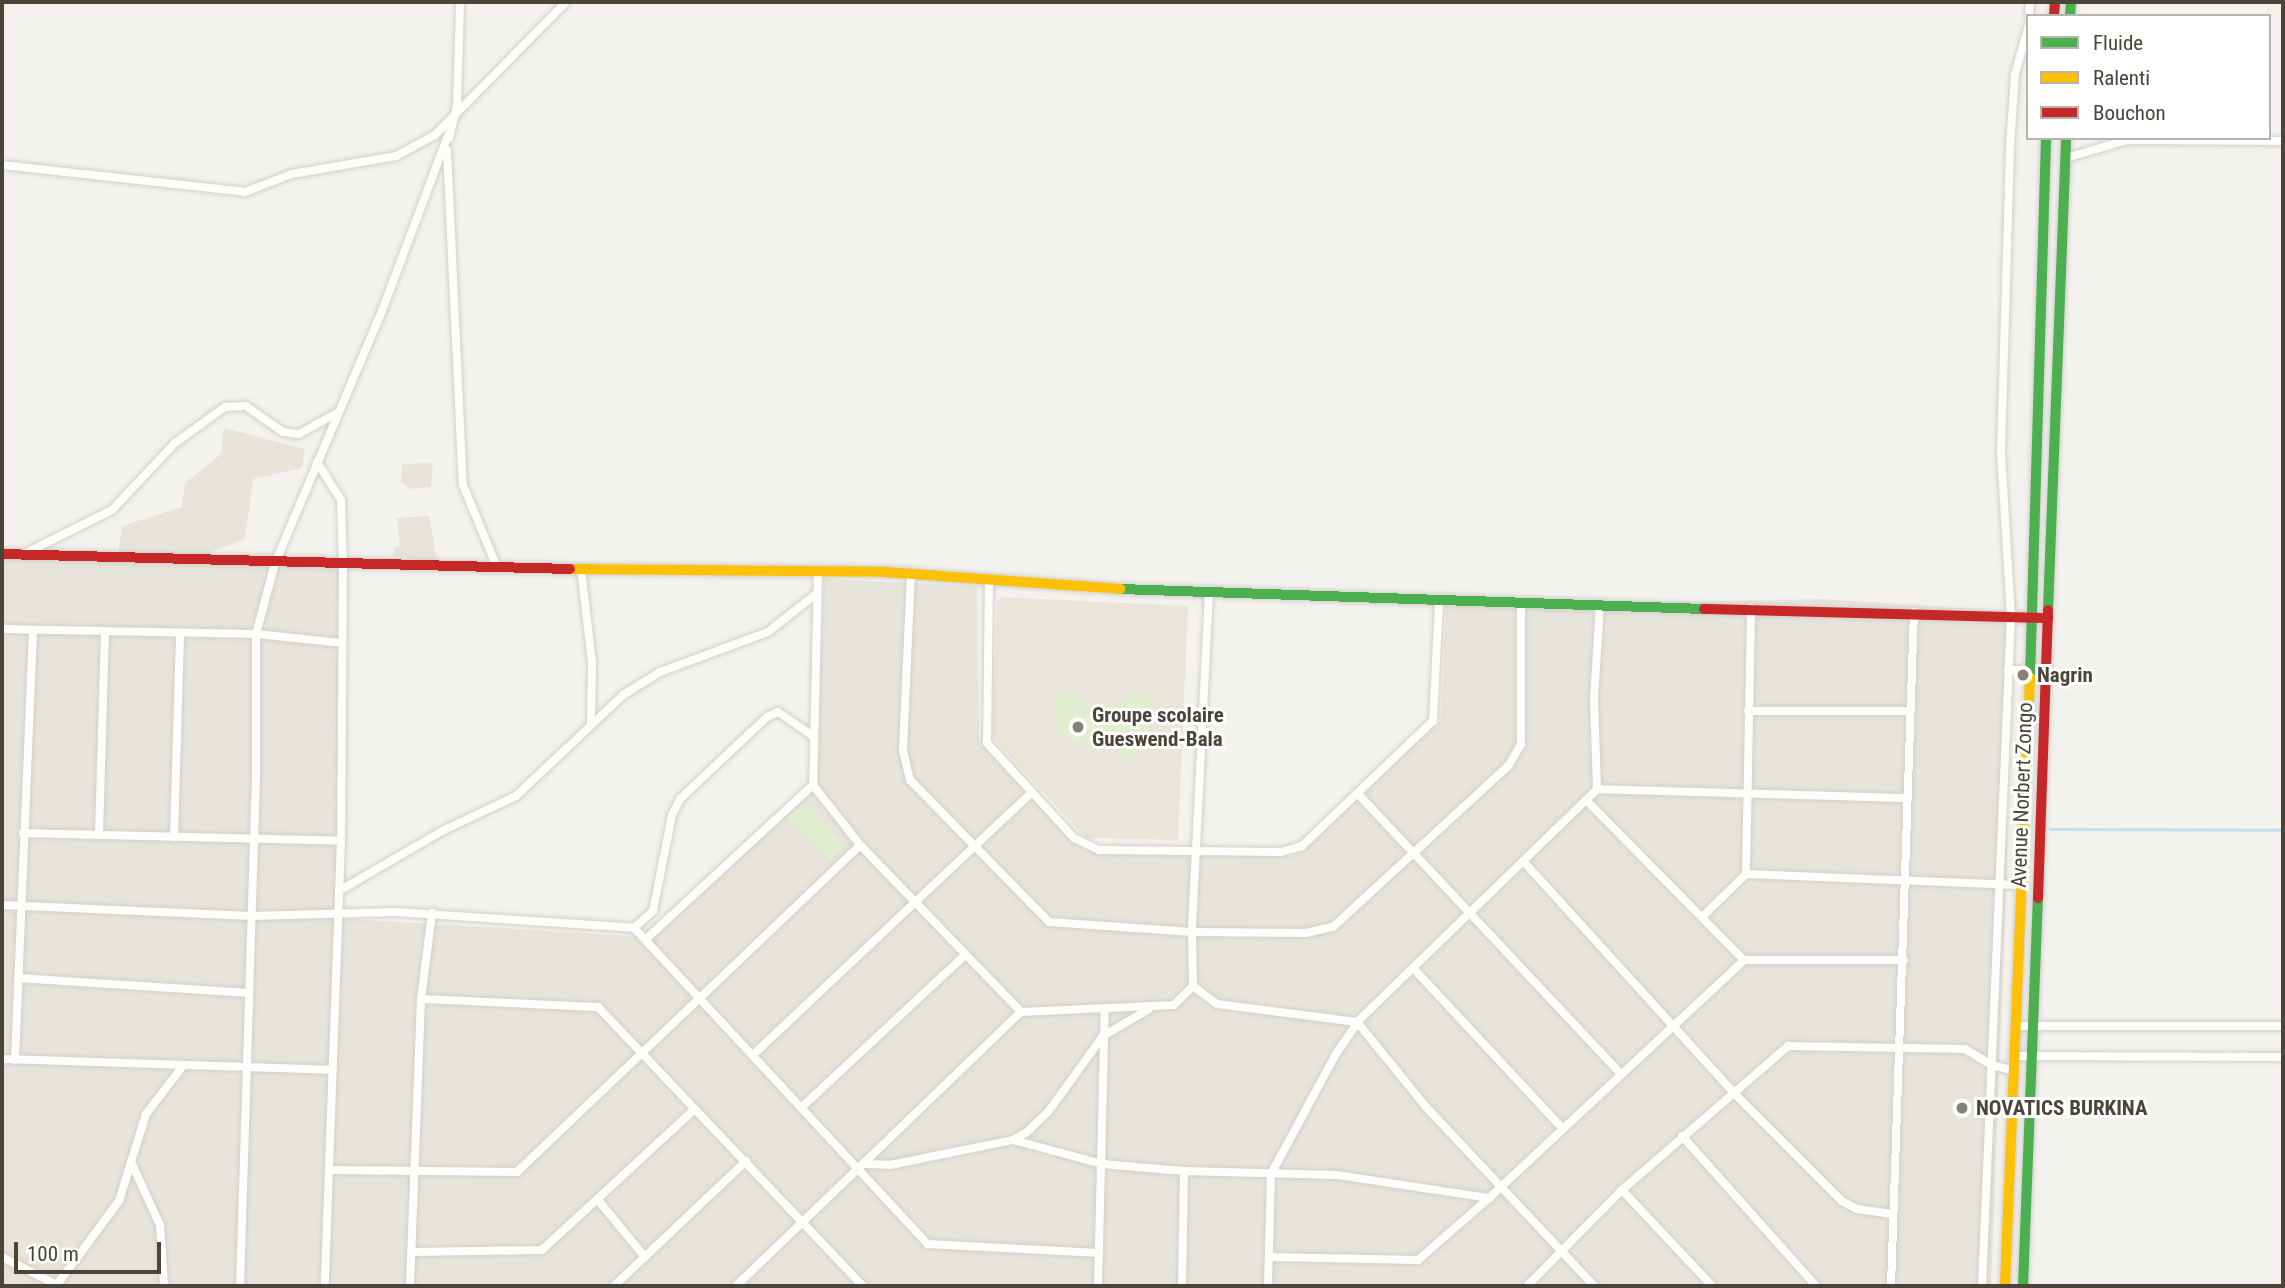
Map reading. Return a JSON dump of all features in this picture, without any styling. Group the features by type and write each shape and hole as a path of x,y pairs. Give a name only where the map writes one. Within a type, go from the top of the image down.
{"main road":[{"name":"Avenue Norbert Zongo","path":"2005,1286 2024,885 2046,140"},
{"name":"Avenue Norbert Zongo","path":"2023,1286 2066,140"},
{"path":"2,554 343,566 911,573 1209,593 2048,618"}],"street":[{"path":"240,1286 255,840 257,634 275,563 412,238 449,133 456,110 460,2"},
{"path":"2,165 244,192 292,174 365,164 411,150 435,135 456,110 566,2"},
{"path":"1982,1286 2011,616 2001,452 2003,379 2014,86 2026,36"},
{"path":"449,133 446,176 463,485 497,567"},
{"path":"2066,158 2127,140 2283,141"},
{"path":"21,555 68,535 112,510 175,443 225,407 246,405 283,432 299,434 337,413"},
{"path":"317,461 341,500 343,566 341,841 326,1286"},
{"path":"581,568 592,663 591,723"},
{"path":"818,572 813,785 860,845 964,956 1021,1012"},
{"path":"911,573 904,769 973,848 1049,922 1192,932 1327,930 1509,765 1521,744 1521,604"},
{"path":"989,580 986,738 992,751 1030,794 1090,848 1294,850 1359,795 1435,717 1439,601"},
{"path":"339,891 442,831 511,799 623,695 660,672 768,632 817,593"},
{"path":"736,1286 1021,1012 1174,1005 1193,986 1195,850 1209,593"},
{"path":"1598,789 1594,698 1600,606"},
{"path":"1703,916 1746,874 1752,608"},
{"path":"1891,1286 1914,612"},
{"path":"2,629 180,636 257,634 341,643"},
{"path":"2,1070 8,1060 18,978 33,630"},
{"path":"99,834 105,634"},
{"path":"174,837 180,636"},
{"path":"2008,670 2030,670"},
{"path":"1748,711 1910,711"},
{"path":"634,928 653,911 672,815 680,799 766,717 778,712 813,736"},
{"path":"645,940 813,785"},
{"path":"1268,1286 1271,1174 1357,1023 1598,789 1746,791 1908,799"},
{"path":"754,1054 1030,794"},
{"path":"1359,795 1621,1074"},
{"path":"1586,800 1744,960"},
{"path":"23,833 341,841"},
{"path":"331,1170 517,1172 860,845"},
{"path":"1523,861 1675,1025 1733,1092 1842,1201 1857,1209 1893,1214"},
{"path":"1746,874 1907,878 2024,885"},
{"path":"2,905 252,916 432,913 634,928 802,1107 862,1166 933,1246 1099,1253"},
{"path":"410,1286 421,999 432,913"},
{"path":"802,1107 964,956"},
{"path":"1269,1256 1418,1260 1489,1198 1744,960 1904,960"},
{"path":"1413,968 1563,1129"},
{"path":"18,978 249,993"},
{"path":"1193,986 1217,1004 1357,1023 1560,1252 1594,1286"},
{"path":"421,999 593,1005 643,1052 861,1285"},
{"path":"1098,1286 1105,1007"},
{"path":"862,1166 891,1165 1013,1140 1044,1117 1103,1036 1152,1007"},
{"path":"2017,1026 2283,1027"},
{"path":"1527,1286 1622,1190 1733,1092 1793,1044 1965,1049 1992,1065 2014,1070"},
{"path":"2015,1056 2283,1057"},
{"path":"8,1060 333,1070"},
{"path":"2,1257 57,1286 119,1202 146,1114 183,1066"},
{"path":"411,1252 539,1251 695,1109"},
{"path":"1682,1136 1816,1286"},
{"path":"1013,1140 1102,1164 1184,1171 1338,1175 1489,1198"},
{"path":"614,1286 746,1161"},
{"path":"131,1162 160,1224 164,1286"},
{"path":"1182,1286 1184,1171"},
{"path":"1622,1190 1712,1286"},
{"path":"598,1200 645,1256"}],"shaded area":[{"path":"224,428 305,449 302,468 253,479 245,539 192,560 118,555 122,526 182,507 185,483 221,454"},
{"path":"433,463 431,487 412,489 401,482 402,464"},
{"path":"429,516 437,562 393,556 394,547 400,547 397,518"},
{"path":"2,552 348,570 334,918 647,937 816,788 824,579 977,586 979,740 1083,850 1293,856 1441,721 1446,607 1824,599 2005,611 2007,863 1991,1286 2,1286"},
{"path":"1002,597 1188,606 1178,840 1086,838 993,738 997,601"}],"green space":[{"path":"1053,691 1069,693 1082,701 1085,715 1090,714 1090,704 1126,707 1128,695 1156,695 1149,729 1131,758 1122,761 1119,748 1129,744 1134,729 1106,749 1089,750 1061,732 1055,719"},
{"path":"804,802 846,845 830,860 788,817"}],"waterway":[{"path":"2050,829 2283,830"}],"traffic: fast":[{"path":"2070,14 2071,2"},
{"path":"2030,678 2046,140"},
{"path":"2048,610 2066,140"},
{"path":"1120,589 1704,609"},
{"path":"2023,1286 2038,898"}],"traffic: slow":[{"path":"570,569 885,572 1120,589"},
{"path":"2005,1286 2030,678"}],"traffic: jam":[{"path":"2054,14 2055,2"},
{"path":"2,554 570,569"},
{"path":"1704,609 2048,618"},
{"path":"2038,898 2048,610"}],"place":[{"name":"Nagrin","path":"2023,675"},
{"name":"Groupe scolaire Gueswend-Bala","path":"1078,727"},
{"name":"NOVATICS BURKINA","path":"1962,1108"}]}
